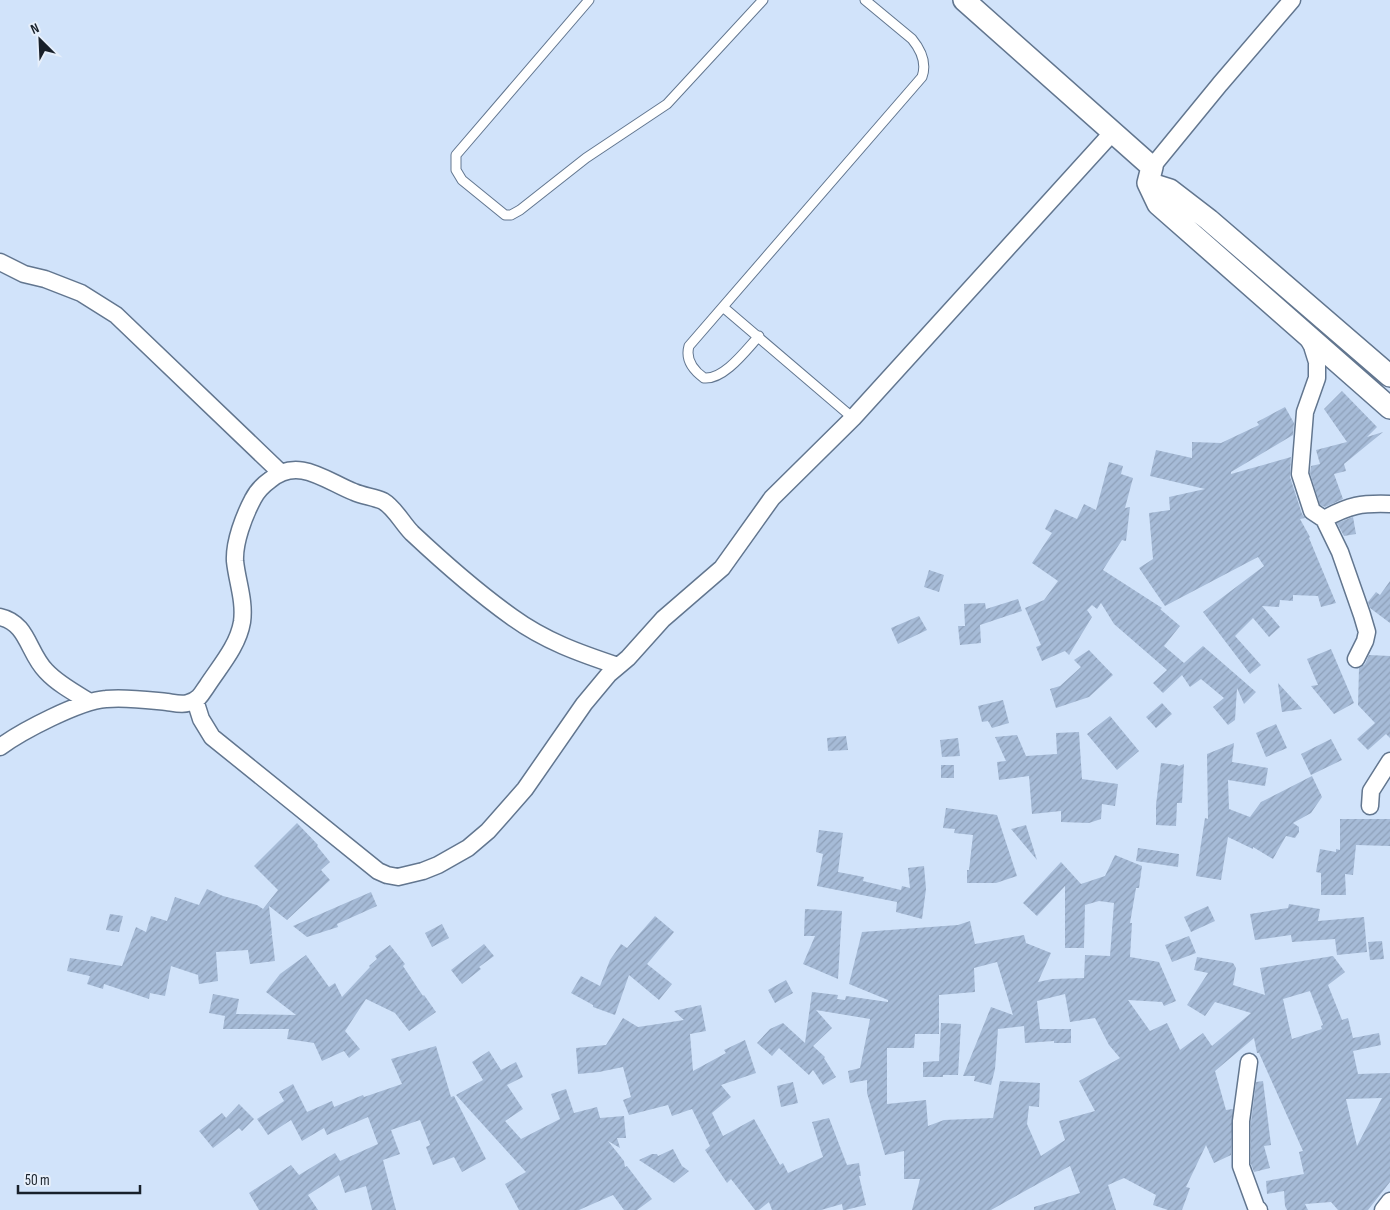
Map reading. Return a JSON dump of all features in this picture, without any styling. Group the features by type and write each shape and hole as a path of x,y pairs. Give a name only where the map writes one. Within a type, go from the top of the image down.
{"street":[{"path":"964,0 1112,133 1150,175 1209,220 1390,376"},
{"path":"1150,175 1220,84 1292,0"},
{"path":"195,700 201,719 212,737 378,871 398,877 411,875 438,865 477,841 512,805 584,704 609,674 628,658 663,619 722,568 772,498 853,418 1112,133"},
{"path":"1150,175 1158,204 1390,408"},
{"path":"0,262 24,274 45,279 81,293 116,315 280,472"},
{"path":"1304,332 1312,346 1317,362 1317,378 1305,412 1300,474 1312,511 1324,519 1340,552 1367,632 1356,660"},
{"path":"0,747 26,730 90,702 115,698 182,704 190,703 200,696 223,664 238,635 242,610 235,560 237,546 253,498 261,487 280,472 287,470 296,469 312,473 354,492 382,501 444,563 512,617 553,643 618,666"},
{"path":"1324,519 1345,508 1363,504 1390,504"},
{"path":"0,617 8,619 20,627 45,670 64,686 90,702"},
{"path":"1370,806 1371,792 1390,761"},
{"path":"1248,1062 1241,1121 1241,1166 1256,1207 1259,1210"},
{"path":"1383,1210 1390,1201"}],"lane":[{"path":"589,0 456,155 456,170 462,180 505,215 511,215 520,210 586,158 667,104 763,0"},
{"path":"759,336 724,372 714,378 704,378 688,358 689,346 922,77 924,65 922,56 912,39 865,0"},
{"path":"722,307 759,336 853,418"}],"building":[{"path":"1342,391 1377,427 1367,437 1383,432 1344,464 1346,471 1334,474 1343,499 1325,507 1320,505 1310,473 1311,466 1320,464 1316,450 1347,442 1324,409"},
{"path":"1285,407 1294,423 1293,435 1231,472 1231,474 1291,457 1290,477 1305,518 1300,519 1310,537 1336,603 1321,607 1318,596 1293,595 1293,601 1280,600 1279,607 1262,606 1280,627 1269,637 1253,618 1235,636 1261,665 1250,674 1203,612 1264,566 1258,557 1165,606 1139,568 1153,559 1149,513 1170,510 1169,497 1205,489 1150,476 1156,450 1192,458 1192,442 1221,443 1259,425 1257,422"},
{"path":"1109,462 1123,466 1121,474 1133,478 1125,508 1130,507 1126,541 1122,540 1103,570 1162,608 1160,609 1180,626 1164,646 1184,663 1203,646 1256,692 1244,704 1237,688 1235,720 1228,725 1213,707 1224,698 1201,679 1190,687 1182,675 1163,693 1153,683 1167,670 1114,624 1101,603 1097,609 1092,605 1087,610 1092,617 1069,655 1065,651 1042,661 1036,647 1041,645 1025,608 1044,600 1058,581 1032,563 1052,533 1045,529 1055,509 1077,519 1084,504 1096,510"},
{"path":"1353,517 1356,534 1344,536 1337,523"},
{"path":"929,570 944,575 939,592 924,587"},
{"path":"1390,581 1390,623 1370,608 1368,602 1376,592 1380,595"},
{"path":"1018,599 1022,611 980,625 981,643 960,645 958,626 965,626 964,604 985,603 986,609"},
{"path":"919,616 927,630 898,644 891,628"},
{"path":"1331,649 1354,703 1334,714 1311,686 1318,685 1307,659"},
{"path":"1089,650 1113,675 1089,697 1056,708 1050,689 1060,686 1081,667 1074,660"},
{"path":"1369,655 1390,656 1390,738 1386,734 1368,750 1357,739 1375,723 1358,705 1359,668 1365,664"},
{"path":"1278,683 1302,709 1282,712"},
{"path":"1003,700 1009,723 992,728 988,721 982,722 978,706"},
{"path":"1162,703 1172,714 1156,728 1146,717"},
{"path":"1110,716 1139,751 1117,770 1087,734"},
{"path":"1276,724 1287,748 1266,757 1256,733"},
{"path":"1079,732 1082,779 1118,784 1115,806 1102,804 1101,819 1089,823 1061,822 1061,811 1032,814 1029,776 999,780 997,762 1006,761 995,737 1017,735 1026,756 1057,754 1056,733"},
{"path":"846,736 848,750 828,751 827,738"},
{"path":"958,738 960,756 942,757 940,740"},
{"path":"1331,739 1342,760 1311,775 1301,754"},
{"path":"1234,743 1232,762 1268,768 1265,786 1228,780 1229,809 1250,817 1261,802 1312,776 1322,797 1311,813 1293,823 1299,827 1299,832 1295,838 1286,836 1273,859 1253,847 1253,849 1228,837 1221,880 1196,876 1205,818 1208,819 1207,754"},
{"path":"1161,763 1179,766 1184,764 1182,803 1177,803 1176,826 1156,825 1156,805"},
{"path":"941,765 954,765 954,778 941,778"},
{"path":"946,808 997,815 1017,876 996,883 967,883 967,870 969,870 973,835 954,833 955,829 943,828"},
{"path":"1340,819 1390,819 1390,846 1356,845 1353,875 1345,874 1346,895 1321,895 1321,873 1316,872 1320,849 1336,852 1336,849 1340,850"},
{"path":"297,823 318,845 330,862 321,870 330,880 287,920 269,906 272,934 269,936 272,935 275,961 250,964 248,950 216,952 218,981 199,984 198,975 171,966 165,996 150,993 149,999 104,984 103,989 87,984 90,976 67,971 70,958 122,966 136,927 146,932 151,916 167,921 175,897 199,905 207,889 223,896 257,905 263,909 278,890 254,866"},
{"path":"1026,825 1037,860 1011,829"},
{"path":"819,830 843,833 838,872 864,877 863,881 901,890 902,886 910,888 908,868 924,866 926,889 922,919 896,912 897,902 817,886 823,854 816,852"},
{"path":"1138,848 1179,854 1178,867 1136,861"},
{"path":"1115,855 1142,866 1139,888 1136,888 1130,923 1132,923 1130,957 1159,962 1176,1001 1164,1006 1162,1002 1128,1000 1150,1031 1167,1023 1180,1050 1203,1033 1212,1046 1251,1013 1215,1002 1205,1016 1187,1005 1208,973 1194,970 1197,957 1233,963 1236,968 1233,985 1265,995 1260,968 1333,956 1345,972 1328,985 1342,1020 1348,1018 1353,1038 1379,1033 1381,1045 1353,1051 1358,1074 1390,1073 1390,1182 1368,1210 1338,1210 1331,1202 1305,1204 1308,1210 1287,1210 1284,1191 1267,1194 1266,1181 1304,1174 1299,1152 1303,1151 1259,1053 1257,1053 1254,1038 1215,1071 1226,1110 1233,1109 1231,1155 1214,1163 1206,1145 1186,1187 1190,1188 1182,1210 1168,1210 1153,1205 1156,1195 1124,1178 1108,1185 1116,1210 1034,1210 1034,1207 1080,1193 1070,1166 991,1210 912,1210 920,1179 904,1179 904,1151 885,1155 867,1093 867,1080 850,1083 848,1071 860,1068 870,1019 816,1010 832,1028 813,1046 825,1057 836,1077 823,1085 813,1070 809,1075 779,1048 772,1056 757,1043 770,1029 783,1023 805,1043 812,992 838,995 837,999 845,1000 846,996 888,1002 888,1000 849,984 862,932 958,925 970,921 975,944 1024,935 1026,943 1051,953 1038,982 1052,979 1084,978 1085,955 1110,956 1114,903 1099,901 1085,905 1084,948 1065,948 1065,886 1037,916 1023,903 1061,862 1081,884 1105,876","holes":["997,962 1013,1015 991,1007 963,1076 975,1076 974,1081 991,1085 995,1069 998,1029 1024,1026 1025,1043 1054,1041 1054,1043 1071,1043 1071,1029 1040,1029 1037,1001 1065,994 1070,1022 1095,1018 1109,1045 1120,1058 1079,1081 1095,1111 1059,1121 1065,1140 1041,1156 1027,1124 1029,1106 1039,1107 1040,1083 1000,1081 993,1118 944,1120 928,1126 926,1100 887,1104 887,1048 914,1048 915,1034 939,1034 939,995 975,992 974,968","1310,991 1323,1025 1321,1026 1322,1029 1292,1039 1283,999","1382,1098 1357,1146 1346,1099"]},
{"path":"371,892 377,906 337,924 338,927 307,937 293,926"},
{"path":"1289,904 1320,909 1318,921 1364,917 1367,952 1337,955 1335,939 1292,942 1291,935 1255,940 1250,914 1288,908"},
{"path":"1208,906 1215,921 1191,932 1184,917"},
{"path":"805,909 842,911 838,979 803,964 815,936 804,936"},
{"path":"110,914 123,916 119,932 106,930"},
{"path":"655,916 674,932 647,964 672,984 659,1000 629,975 615,1015 593,1007 593,1005 571,993 581,976 600,986 610,960 621,944 627,948"},
{"path":"442,924 449,938 432,947 425,933"},
{"path":"1189,936 1196,953 1172,962 1165,945"},
{"path":"1382,941 1384,959 1370,960 1368,942"},
{"path":"484,944 494,956 479,967 481,969 462,984 451,970"},
{"path":"390,945 405,964 403,966 423,996 436,1012 409,1031 395,1013 366,999 345,1031 360,1049 349,1058 344,1051 322,1061 314,1043 287,1039 289,1029 223,1029 225,1016 209,1013 213,994 239,999 236,1014 296,1015 266,992 280,974 306,955 329,987 335,983 342,997 377,959 375,956"},
{"path":"786,980 793,993 775,1003 768,990"},
{"path":"701,1005 706,1031 690,1034 693,1071 726,1053 724,1050 745,1040 756,1073 721,1085 731,1097 712,1113 723,1136 754,1119 780,1165 783,1163 788,1173 823,1157 812,1122 829,1118 847,1165 859,1163 861,1176 859,1176 866,1205 845,1210 843,1210 842,1204 821,1210 772,1210 769,1202 759,1210 755,1210 731,1179 727,1183 705,1150 710,1146 692,1109 672,1116 668,1105 629,1115 623,1100 631,1097 623,1067 578,1074 576,1048 606,1045 623,1018 638,1027 684,1020 674,1011"},
{"path":"941,1023 961,1024 958,1075 923,1077 923,1062 939,1061"},
{"path":"436,1046 451,1097 454,1096 486,1159 462,1172 454,1157 433,1165 426,1147 430,1145 420,1120 391,1130 400,1154 383,1160 396,1210 372,1210 366,1186 345,1193 339,1175 308,1195 318,1210 259,1210 249,1193 291,1165 299,1175 335,1153 340,1161 378,1144 368,1117 327,1135 324,1128 302,1141 291,1120 268,1135 257,1119 284,1101 279,1092 293,1084 307,1112 332,1101 334,1107 363,1095 364,1097 402,1084 391,1059"},
{"path":"489,1051 501,1070 516,1062 523,1077 507,1085 523,1109 505,1121 521,1139 560,1119 551,1094 566,1089 574,1113 597,1107 600,1118 624,1116 626,1138 617,1138 620,1148 608,1141 624,1161 625,1167 627,1166 652,1199 637,1210 624,1210 613,1195 579,1210 519,1210 505,1184 526,1172 456,1095 483,1080 472,1062"},
{"path":"1263,1081 1271,1145 1264,1146 1270,1168 1254,1172 1251,1164 1251,1122 1256,1082"},
{"path":"793,1082 798,1103 781,1107 777,1086"},
{"path":"239,1104 254,1119 242,1131 239,1128 213,1148 199,1131 222,1113 226,1118"},
{"path":"673,1149 682,1166 689,1171 674,1183 639,1160 652,1154 657,1154 658,1156"}]}
